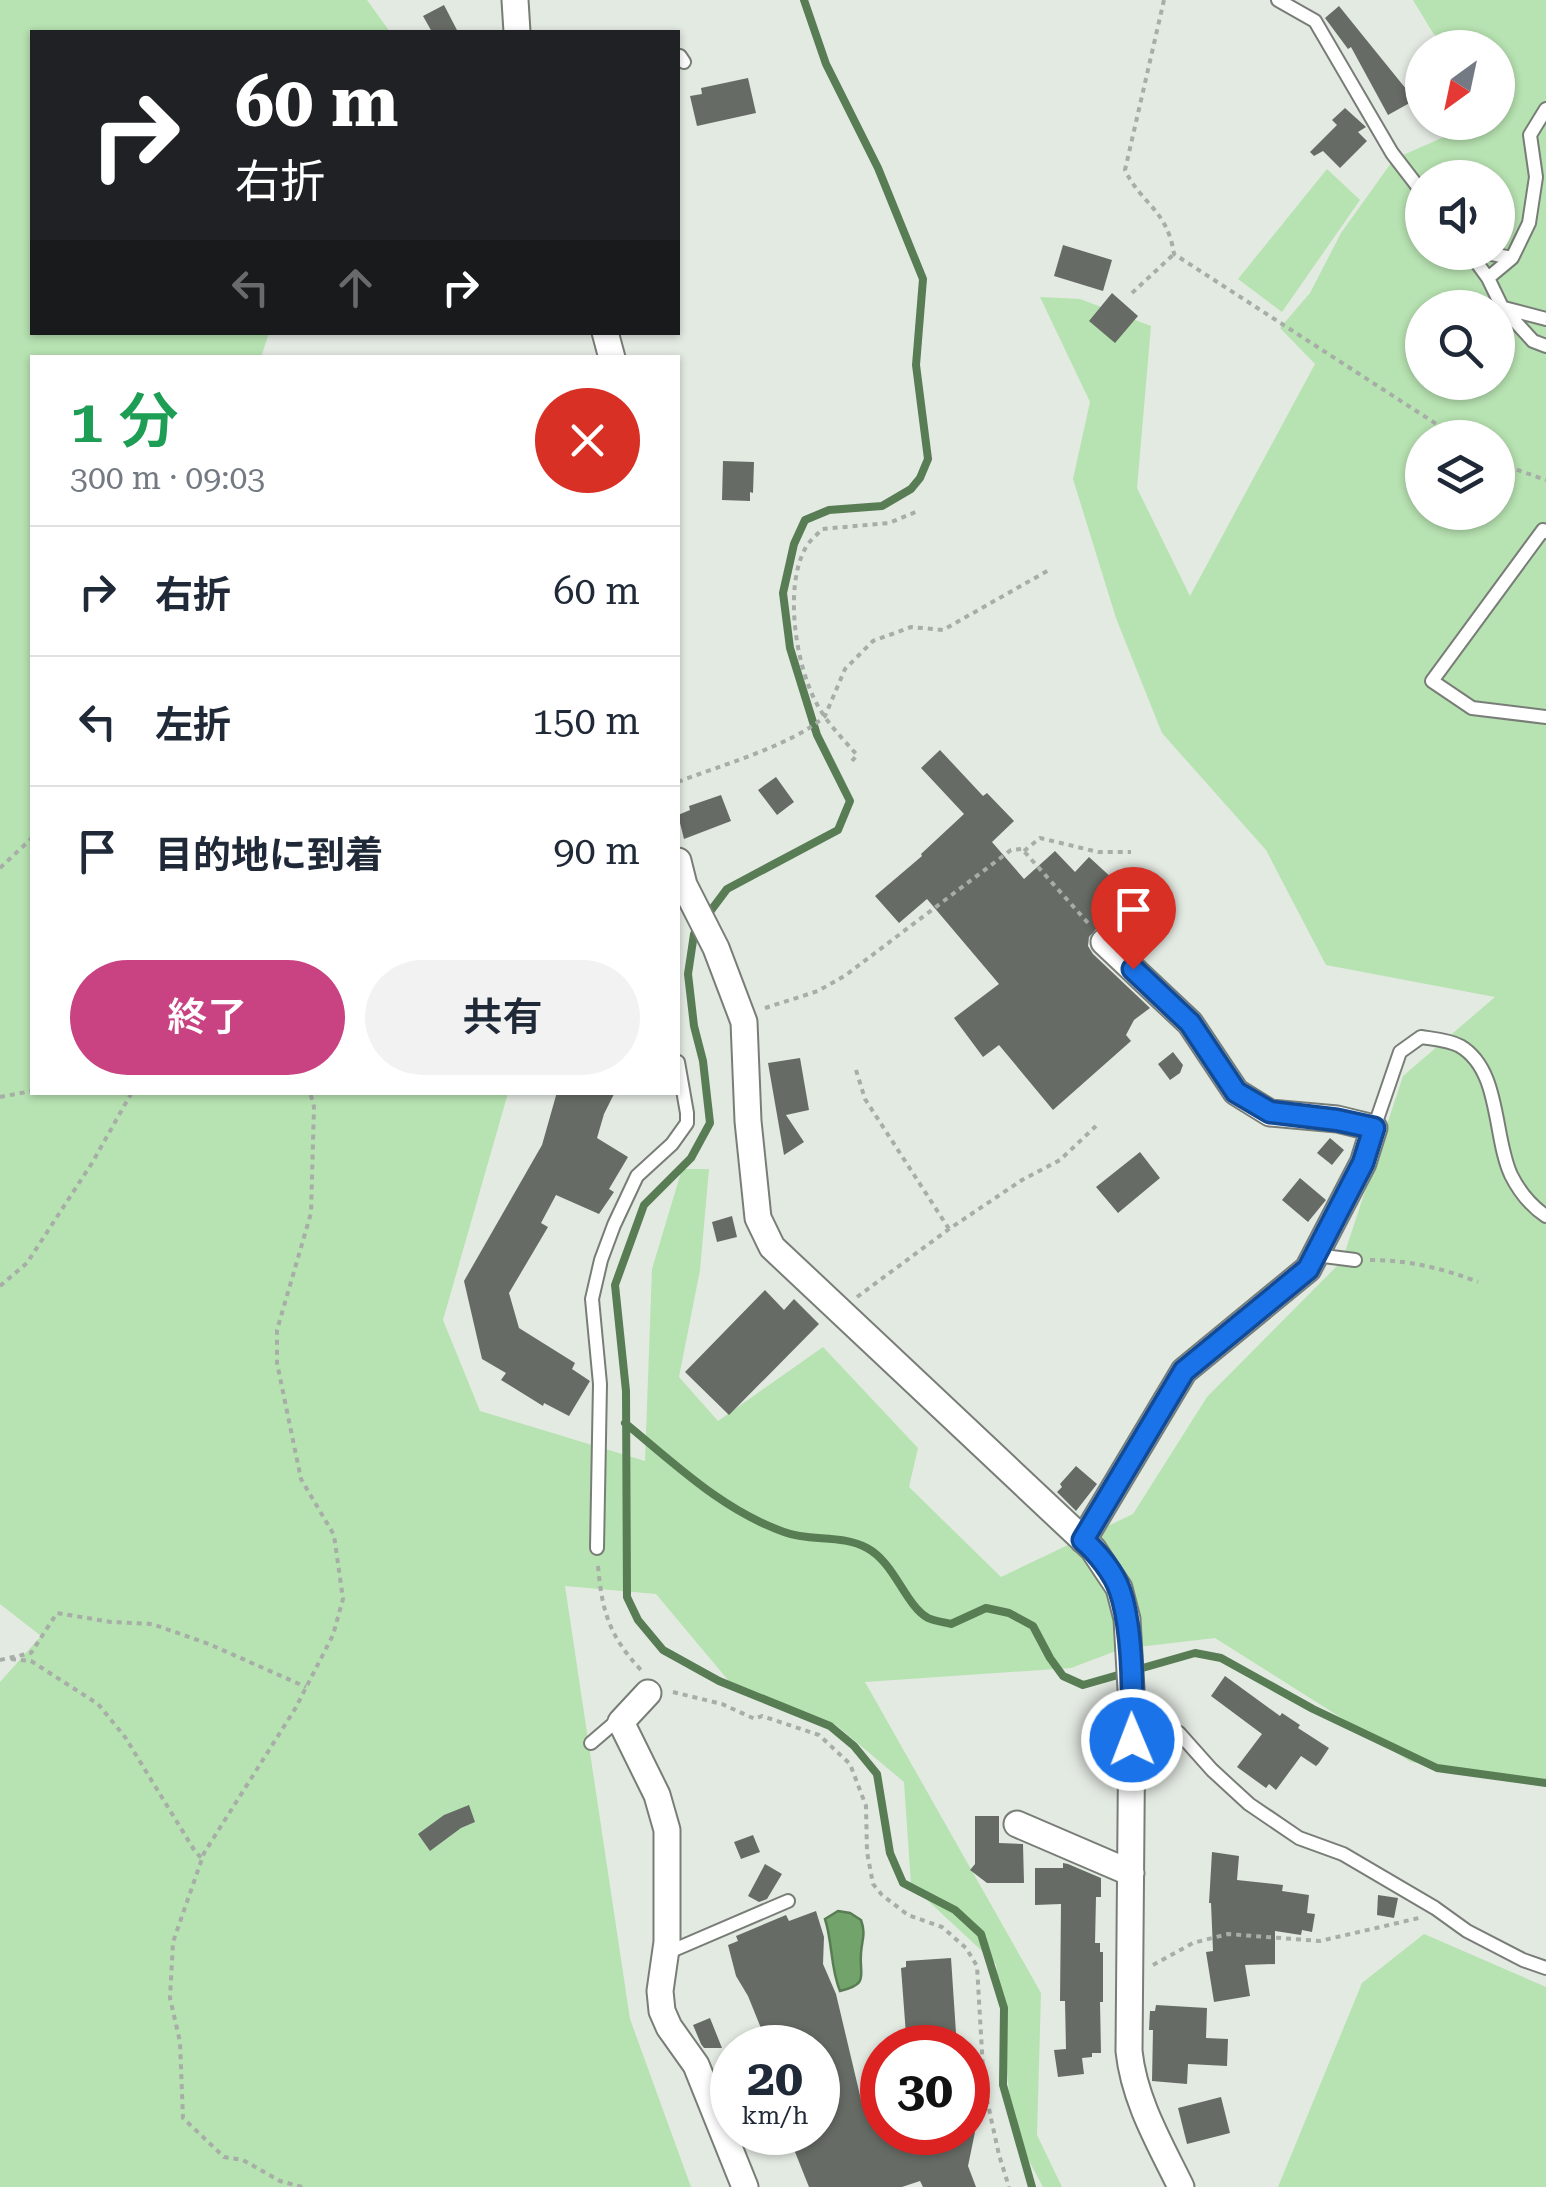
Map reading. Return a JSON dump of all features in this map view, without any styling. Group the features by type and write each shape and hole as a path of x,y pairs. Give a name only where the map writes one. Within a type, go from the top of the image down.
{"street":[{"path":"514,0 517,30"},
{"path":"683,888 709,935 744,1022 748,1121 758,1218 772,1246 1093,1549 1119,1588 1127,1619 1132,1701 1129,2051 1132,2078 1181,2187"},
{"path":"1083,1540 1184,1371 1308,1269 1363,1163 1374,1128 1270,1112 1236,1092 1190,1023 1104,942"},
{"path":"640,1703 656,1795 675,1813 668,1830 662,2011 669,2028 696,2065 745,2187"},
{"path":"1017,1824 1131,1873"}],"lane":[{"path":"1278,0 1316,21 1405,170"},
{"path":"1515,252 1529,222 1536,177 1530,135 1546,110"},
{"path":"1482,270 1494,290"},
{"path":"1488,278 1498,270"},
{"path":"1515,311 1546,319"},
{"path":"1515,321 1534,341 1546,346"},
{"path":"1546,532 1432,681 1472,708 1546,717"},
{"path":"1374,1128 1400,1052 1422,1037 1457,1044 1475,1058 1488,1085 1510,1174 1532,1207 1546,1216"},
{"path":"597,1548 600,1384 592,1298 601,1260 637,1176 672,1144 687,1124 680,1072"},
{"path":"1316,1255 1355,1260"},
{"path":"1132,1701 1179,1733 1248,1804 1300,1838 1343,1854 1436,1908 1466,1932 1546,1968"},
{"path":"591,1743 640,1703"},
{"path":"665,1951 788,1902"}],"path":[{"path":"1164,0 1125,170 1132,184 1157,210 1171,235 1174,254 1430,420"},
{"path":"1132,293 1174,254"},
{"path":"1515,469 1546,480"},
{"path":"852,760 858,755 823,718 800,658 794,604 799,565 807,545 822,529 890,524 918,511"},
{"path":"680,781 792,738 823,718 845,669 873,642 912,627 942,630 1050,570"},
{"path":"1024,851 1040,838 1098,852 1131,852"},
{"path":"0,868 30,840"},
{"path":"742,1016 818,991 846,975 1011,850 1022,849 1104,942"},
{"path":"856,1070 865,1099 950,1229"},
{"path":"0,1097 30,1091"},
{"path":"0,1286 27,1263 130,1095"},
{"path":"302,2187 280,2181 243,2160 224,2157 183,2118 180,2042 170,1998 174,1942 202,1858 295,1709 333,1635 343,1599 334,1536 301,1479 277,1364 277,1330 311,1213 314,1107 311,1095"},
{"path":"839,1310 1022,1180 1060,1160 1096,1126"},
{"path":"1355,1260 1402,1260 1478,1282"},
{"path":"597,1548 601,1603 628,1657 640,1703 674,1692 722,1704 754,1718 762,1716 819,1735 850,1764 866,1806 867,1852 873,1884 908,1914 942,1927 966,1948 976,1966 984,2086 1008,2187"},
{"path":"3,1659 31,1652 56,1613 152,1624 306,1687"},
{"path":"3,1659 31,1662 98,1704 126,1737 202,1858"},
{"path":"1131,1978 1193,1943 1228,1934 1320,1941 1424,1917 1436,1908"}],"shaded area":[{"path":"0,0 367,0 389,30 30,30 30,335 268,335 262,355 30,355 30,1095 507,1095 443,1320 480,1411 645,1461 652,1269 682,1169 709,1169 700,1270 679,1377 718,1421 823,1347 918,1448 909,1487 1001,1577 1133,1514 1207,1397 1342,1261 1403,1076 1495,997 1326,965 1266,850 1162,733 1116,618 1073,479 1090,402 1040,297 1080,299 1151,326 1137,488 1190,596 1315,364 1280,328 1310,293 1341,233 1394,159 1437,140 1515,140 1515,30 1431,30 1413,0 1546,0 1546,1780 1411,1762 1215,1638 1121,1649 1071,1668 865,1682 1041,1993 1037,2135 1062,2187 1043,2187 1013,2131 996,1964 911,1885 904,1782 836,1725 733,1686 656,1594 565,1586 630,2019 691,2187 0,2187 0,1682 41,1636 0,1604"},
{"path":"1327,169 1360,200 1282,312 1238,279"},
{"path":"838,1911 861,1920 863,1933 861,1978 856,1985 840,1991 825,1919"},
{"path":"1424,1934 1546,1987 1546,2187 1278,2187 1362,1983"}],"building":[{"path":"444,5 457,30 431,30 423,16"},
{"path":"1339,6 1405,88 1405,106 1388,115 1351,47 1348,49 1325,18"},
{"path":"748,78 756,113 697,126 690,96 702,94 701,88"},
{"path":"1345,108 1366,127 1358,132 1367,141 1340,168 1323,151 1314,156 1310,152 1337,125 1332,120"},
{"path":"1063,245 1112,260 1103,291 1054,276"},
{"path":"1112,293 1138,316 1115,343 1089,321"},
{"path":"723,461 754,462 750,501 722,500"},
{"path":"940,750 983,796 987,793 1014,821 992,842 1024,879 1055,851 1075,872 1089,857 1125,890 1110,906 1119,914 1110,924 1115,929 1098,927 1089,937 1088,946 1150,1008 1134,1020 1126,1035 1131,1041 1053,1110 999,1045 983,1057 954,1018 999,984 927,899 899,923 875,896 964,814 921,768"},
{"path":"776,777 794,802 777,815 758,790"},
{"path":"721,795 731,821 684,839 680,814 690,810 689,806"},
{"path":"1173,1052 1183,1065 1170,1080 1158,1064"},
{"path":"800,1058 809,1110 786,1115 804,1142 784,1155 768,1063"},
{"path":"556,1095 614,1095 597,1138 628,1157 609,1189 614,1192 599,1214 556,1195 541,1223 548,1227 509,1293 519,1328 575,1363 572,1369 590,1381 569,1416 544,1403 543,1406 501,1380 506,1373 482,1359 464,1281 542,1145"},
{"path":"1330,1138 1344,1150 1332,1165 1317,1153"},
{"path":"1140,1152 1160,1178 1118,1213 1096,1187"},
{"path":"1300,1178 1326,1200 1308,1222 1282,1200"},
{"path":"732,1216 737,1237 717,1242 712,1222"},
{"path":"765,1290 784,1310 794,1299 819,1324 729,1415 685,1372"},
{"path":"1076,1466 1097,1484 1076,1511 1057,1492"},
{"path":"1225,1676 1329,1748 1319,1763 1316,1766 1301,1756 1276,1790 1269,1784 1266,1788 1237,1767 1262,1734 1211,1696"},
{"path":"469,1805 475,1822 430,1851 418,1834 444,1815"},
{"path":"975,1816 999,1816 999,1843 1023,1844 1024,1883 987,1883 970,1870 975,1864"},
{"path":"753,1835 760,1852 741,1859 734,1842"},
{"path":"1212,1852 1239,1856 1237,1880 1283,1885 1282,1891 1309,1895 1307,1913 1315,1914 1312,1932 1302,1930 1301,1935 1275,1931 1275,1964 1245,1965 1250,1996 1214,2002 1206,1952 1213,1951 1209,1903"},
{"path":"1063,1863 1101,1878 1101,1897 1096,1897 1095,1943 1100,1943 1103,1952 1103,2002 1101,2053 1082,2058 1084,2074 1058,2077 1054,2050 1066,2049 1065,2001 1060,2001 1061,1904 1035,1905 1035,1868 1063,1868"},
{"path":"765,1864 782,1874 767,1899 759,1902 748,1896"},
{"path":"1378,1895 1398,1898 1394,1918 1377,1915"},
{"path":"816,1911 824,1937 823,1964 836,1994 860,2095 860,2155 970,2155 968,2166 976,2187 923,2187 920,2181 902,2187 809,2187 796,2155 840,2155 840,2025 760,2025 736,1976 728,1945 738,1941 736,1936 786,1915 789,1921"},
{"path":"951,1958 955,2025 905,2025 901,1968 906,1967 906,1961"},
{"path":"1156,2005 1207,2008 1206,2038 1228,2039 1227,2066 1188,2064 1187,2084 1152,2081 1150,2011 1155,2011"},
{"path":"710,2018 710,2048 701,2044 693,2025"},
{"path":"1221,2097 1230,2133 1187,2144 1178,2108"}],"waterway":[{"path":"706,917 727,889 838,830 850,801 817,735 790,648 783,593 794,544 805,520 829,510 882,506 911,489 928,459 916,365 923,279 878,168 826,64 804,0"},
{"path":"698,929 688,974 710,1123 691,1158 644,1205 615,1285 626,1391 627,1597 638,1620 663,1650 719,1681 830,1726 854,1746 877,1774 890,1853 903,1883 955,1910 981,1934 1004,2008 1003,2085 1032,2187"},
{"path":"625,1423 700,1485 761,1523 794,1535 847,1541 867,1548 885,1563 913,1604 928,1618 951,1624 986,1608 1009,1613 1033,1626 1063,1676 1083,1685 1195,1653 1221,1658 1313,1709 1437,1768 1546,1783"}],"route":[{"path":"1132,1740 1127,1619 1119,1588 1083,1540 1184,1371 1308,1269 1363,1163 1374,1128 1270,1112 1236,1092 1190,1023 1133,969"}]}
